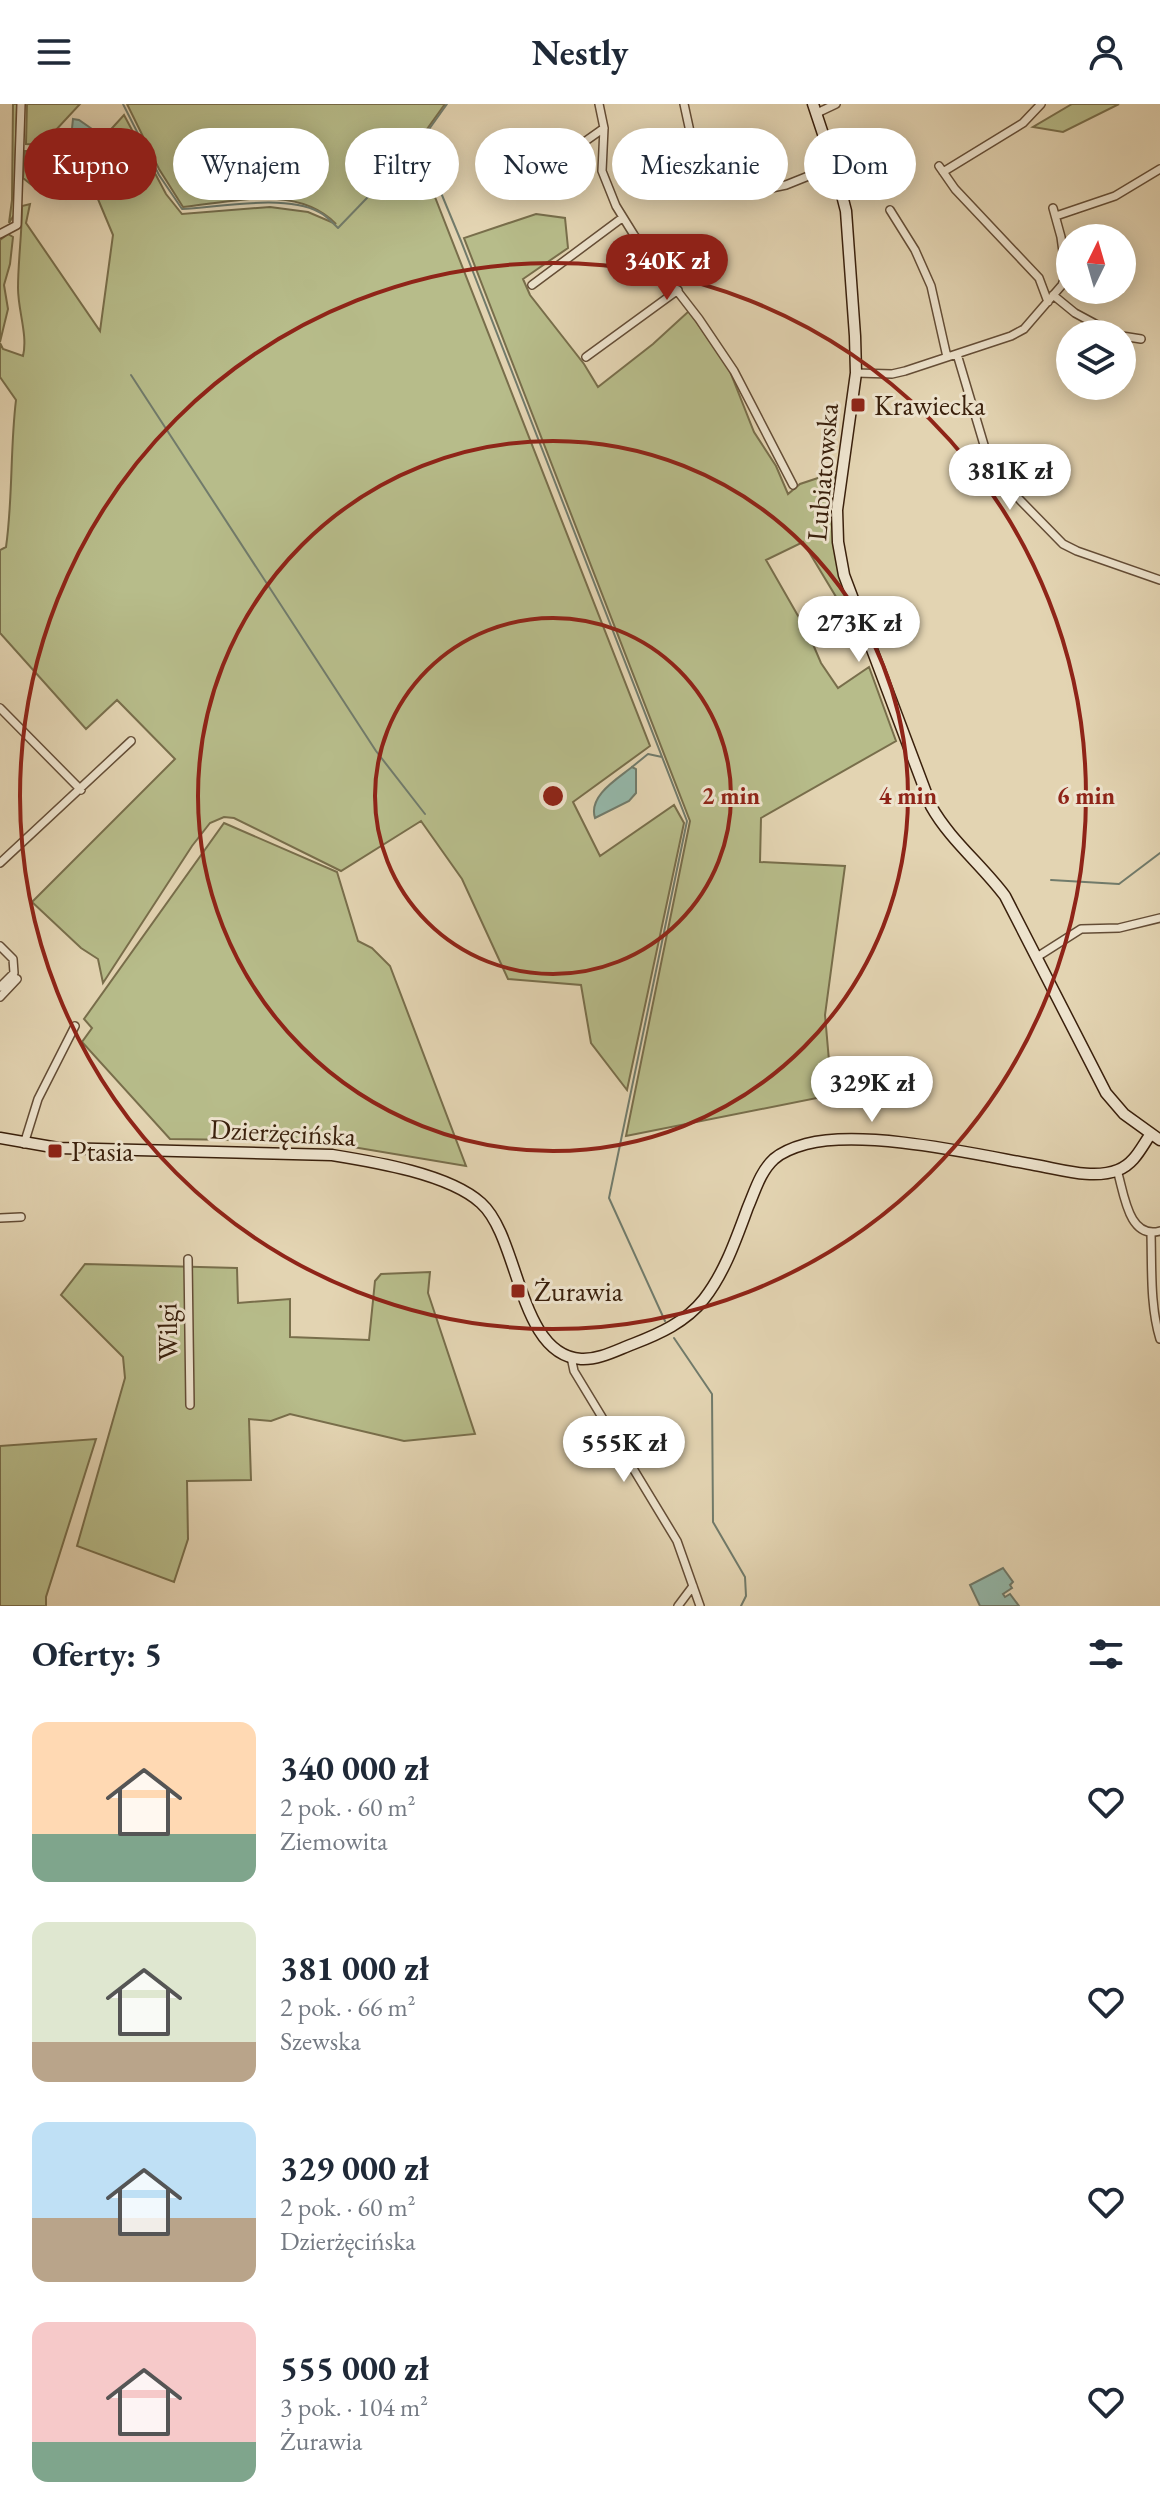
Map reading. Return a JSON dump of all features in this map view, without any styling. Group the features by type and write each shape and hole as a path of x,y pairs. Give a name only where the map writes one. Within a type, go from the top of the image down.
{"street":[{"path":"0,234 17,225 21,104"},
{"path":"599,104 604,128 604,182 622,218 678,290 734,371 793,485"},
{"path":"684,104 691,142 698,157 719,176 734,185 762,190 804,178"},
{"path":"815,109 836,104"},
{"path":"1041,104 1023,123 941,169 955,189 1039,278 1050,299 1088,320"},
{"path":"596,134 604,128"},
{"path":"856,373 892,374 1019,332 1050,299 1066,274 1055,212 1115,196 1160,169"},
{"name":"Lubiatowska","path":"842,200 848,229 856,373 837,510 838,542 844,575 931,806 947,830 1005,896 1106,1093 1124,1114 1155,1137"},
{"path":"890,210 915,250 931,286 947,357"},
{"path":"532,285 622,218"},
{"path":"586,357 678,290"},
{"path":"1136,338 1141,339"},
{"path":"957,354 987,455 1002,480 1063,544 1160,580"},
{"path":"0,708 81,790"},
{"path":"0,863 131,741"},
{"path":"1037,957 1081,929 1119,928 1160,918"},
{"path":"0,946 13,959 14,973 0,987"},
{"path":"0,997 17,979"},
{"path":"24,1144 38,1099 75,1026"},
{"path":"700,1606 677,1541 574,1371 571,1357 581,1359 604,1355 669,1329 687,1317 724,1269 763,1174 773,1160 795,1148 823,1141 879,1141 1091,1174 1117,1170 1129,1164 1155,1137"},
{"name":"Dzierżęcińska","path":"0,1138 58,1148 311,1153 371,1162 445,1182 470,1195 492,1215 527,1305 544,1338 552,1347 571,1357"},
{"path":"1117,1170 1131,1218 1140,1230 1151,1234 1160,1231"},
{"path":"0,1218 21,1217"},
{"path":"1151,1234 1155,1324 1160,1339"},
{"name":"Wilgi","path":"188,1259 190,1405"},
{"path":"678,1606 693,1586"}],"green space":[{"path":"13,104 17,104 14,215 9,223 12,200"},
{"path":"27,104 80,104 58,128 26,128"},
{"path":"127,104 445,104 428,128 345,128 345,200 436,200 650,746 573,802 600,856 674,805 684,823 627,1090 591,1043 581,985 508,979 462,879 421,821 341,871 234,818 224,817 210,823 103,983 98,959 81,948 32,902 175,759 117,700 86,729 0,633 0,550 6,547 8,529 16,400 0,377 0,343 3,349 23,356 18,288 22,206 30,204 26,223 100,331 113,235 98,200 157,200 157,177 182,214 270,207 308,212 336,224 303,204 283,200 329,200 329,128 173,128 173,191 157,165 157,128 139,128"},
{"path":"1072,104 1119,104 1063,132 1033,127"},
{"path":"124,115 131,128 112,128"},
{"path":"179,200 243,200 183,207"},
{"path":"536,214 565,218 568,248 523,279 530,295 584,364 598,387 689,311 729,369 754,432 776,466 788,494 800,484 836,472 834,540 850,606 844,610 803,542 766,560 809,635 821,663 838,688 869,667 896,741 761,818 760,862 845,866 825,1015 832,1095 626,1136 690,821 464,238"},
{"path":"8,234 13,237 4,285 8,309 0,342 0,240"},
{"path":"224,823 337,872 358,941 372,948 390,966 466,1166 317,1141 170,1139 82,1042 92,1028 84,1019"},
{"path":"85,1264 237,1268 238,1303 290,1299 290,1337 369,1340 375,1281 381,1274 430,1272 428,1293 475,1434 404,1441 290,1414 271,1421 249,1419 251,1480 187,1481 188,1539 174,1582 77,1546 125,1378 123,1357 61,1295"},
{"path":"96,1439 46,1597 46,1606 0,1606 0,1446"}],"shaded area":[{"path":"73,119 91,128 72,128"},
{"path":"632,767 636,769 636,793 629,801 595,818 594,810 600,795"},
{"path":"1003,1568 1013,1582 1010,1585 1012,1588 1003,1594 1005,1597 1010,1594 1019,1606 980,1606 970,1585"}],"waterway":[{"path":"123,104 159,175 182,209 252,203 289,204 319,212 338,228 417,146 447,104"},
{"path":"444,200 687,821 609,1198 665,1321"},
{"path":"131,375 376,751 425,814"},
{"path":"632,767 648,754 662,757"},
{"path":"1051,880 1119,884 1160,853"},
{"path":"674,1338 712,1394 713,1522 745,1577 746,1596 741,1606"}],"place":[{"name":"Krawiecka","path":"858,405"},
{"name":"Ptasia","path":"55,1151"},
{"name":"Żurawia","path":"518,1291"}]}
